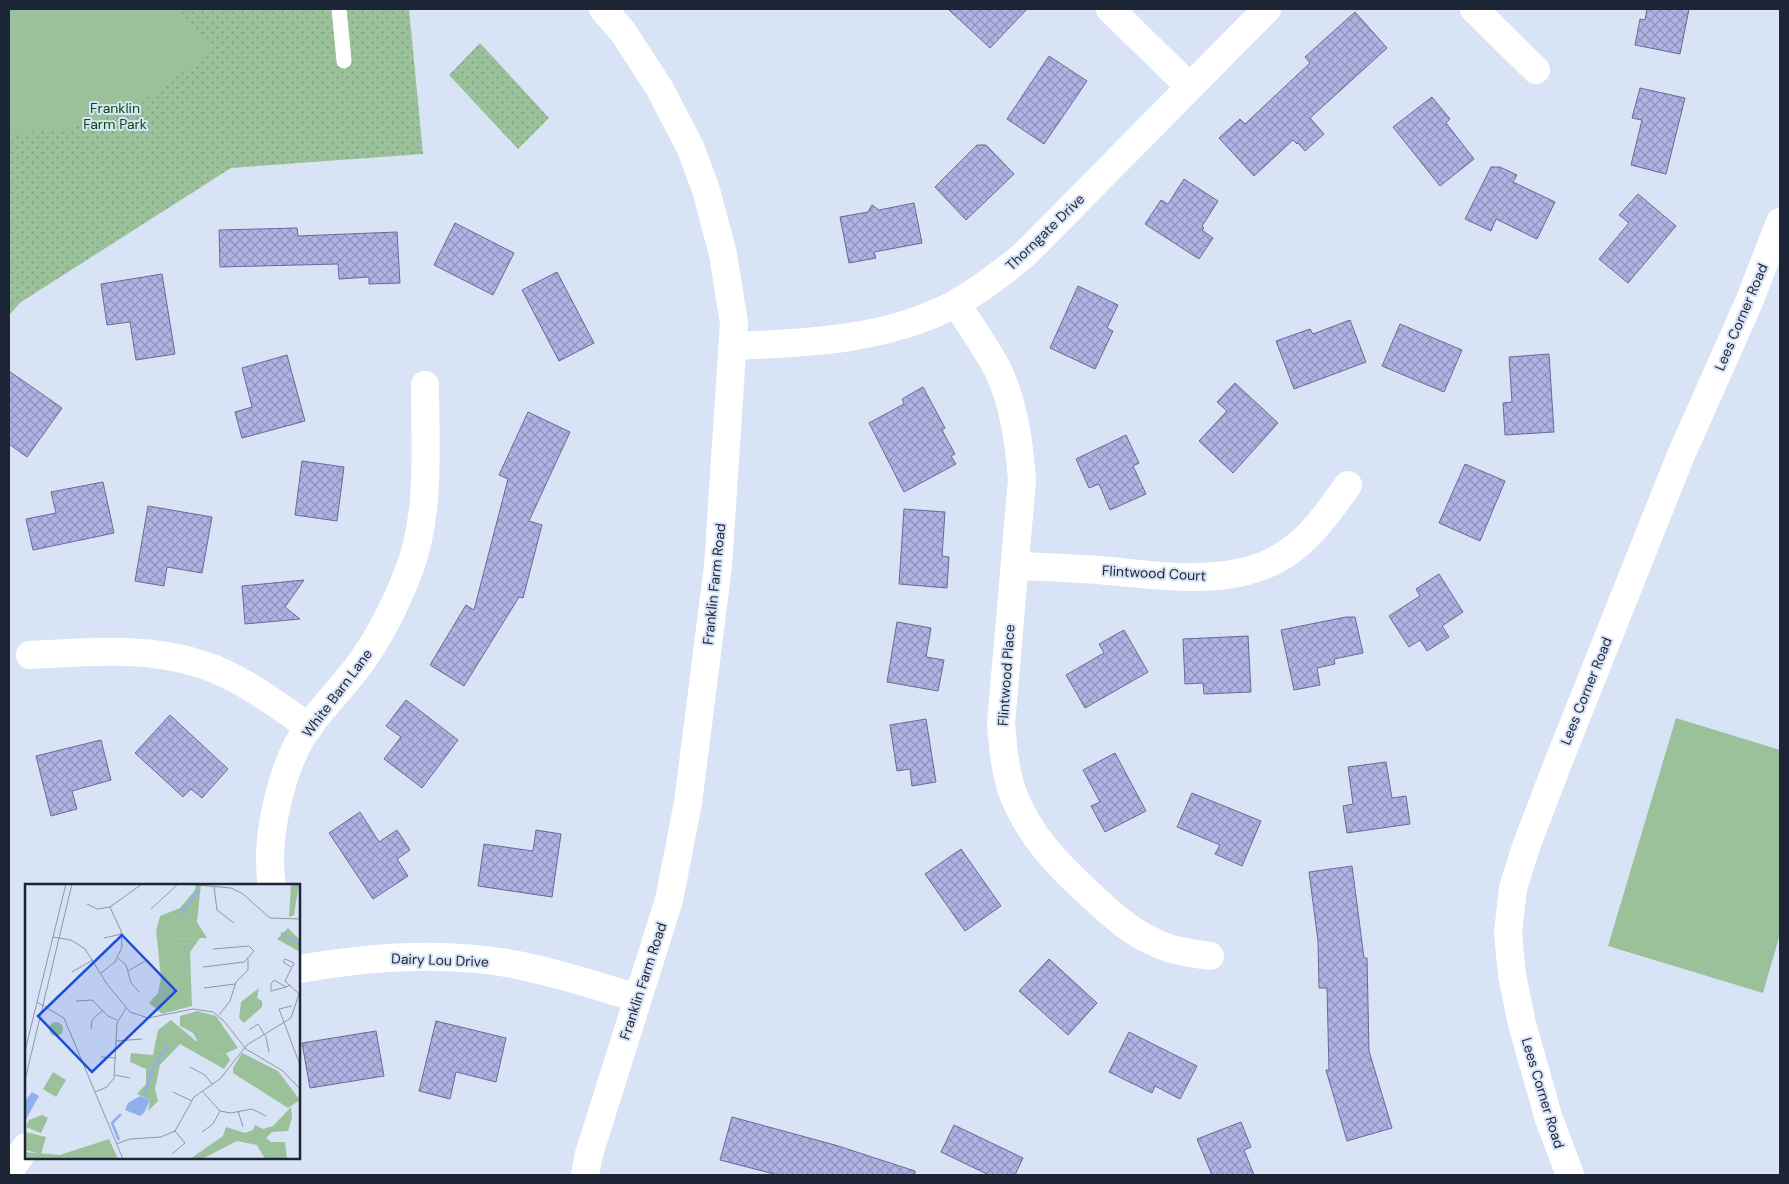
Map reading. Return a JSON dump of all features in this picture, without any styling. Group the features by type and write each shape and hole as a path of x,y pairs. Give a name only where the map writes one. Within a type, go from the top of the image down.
{"street":[{"name":"Franklin Farm Road","path":"584,1175 637,998 669,900 688,803 718,566 734,323 723,254 706,190 691,149 660,89 623,32 603,9"},
{"path":"1110,9 1190,87"},
{"name":"Thorngate Drive","path":"733,346 836,340 877,333 936,313 991,282 1024,255 1267,9"},
{"path":"1474,9 1536,70"},
{"name":"Lees Corner Road","path":"1570,1175 1541,1090 1522,1024 1514,983 1508,932 1513,888 1526,847 1556,768 1677,464 1749,302 1780,222"},
{"name":"Flintwood Place","path":"956,303 997,369 1011,405 1019,443 1022,480 1001,724 1004,757 1012,790 1026,821 1044,849 1060,867 1120,922 1152,942 1182,952 1210,956"},
{"name":"White Barn Lane","path":"272,884 270,876 271,842 276,807 292,758 308,727 362,661 389,617 409,571 421,522 425,488 425,385"},
{"name":"Flintwood Court","path":"1015,566 1207,577 1241,572 1272,562 1294,548 1322,521 1348,485"},
{"path":"30,655 126,650 173,656 205,665 250,687 308,727"},
{"name":"Dairy Lou Drive","path":"300,969 391,958 472,959 526,967 637,998"},
{"path":"9,1172 25,1148"}],"lane":[{"path":"339,9 344,61"}],"green space":[{"name":"Franklin Farm Park","path":"9,9 409,9 423,154 231,168 21,302 9,315"},
{"path":"9,9 174,9 211,49 164,86 119,112 69,128 9,134"},
{"path":"480,43 549,118 518,149 449,75"},
{"path":"1676,718 1780,750 1780,934 1763,993 1608,946"}],"building":[{"path":"948,9 1027,9 990,48"},
{"path":"1647,9 1689,9 1680,54 1635,45 1640,19 1645,20"},
{"path":"1355,12 1387,48 1310,118 1324,134 1305,151 1293,140 1254,176 1219,138 1240,119 1245,124 1310,63 1305,57"},
{"path":"1049,56 1087,81 1044,144 1007,119"},
{"path":"1640,88 1685,98 1666,174 1631,165 1642,120 1632,118"},
{"path":"1432,97 1450,119 1446,123 1474,159 1440,186 1393,127"},
{"path":"977,145 986,145 1014,174 966,220 935,187"},
{"path":"1491,167 1500,167 1517,175 1513,182 1555,202 1537,239 1496,219 1491,231 1465,219"},
{"path":"1184,179 1218,201 1202,226 1204,228 1202,230 1213,238 1199,259 1145,224 1161,200 1168,204"},
{"path":"1638,194 1676,226 1628,283 1599,259 1629,223 1619,215"},
{"path":"914,203 922,243 874,252 876,258 849,263 840,217 868,212 872,205 879,210"},
{"path":"455,223 514,253 493,295 434,265"},
{"path":"297,228 298,236 397,232 400,283 369,284 369,277 339,279 338,264 220,267 219,230"},
{"path":"557,272 594,343 559,361 522,290"},
{"path":"162,274 175,354 136,360 130,322 107,325 101,284"},
{"path":"1078,286 1118,305 1107,328 1113,331 1095,369 1050,348"},
{"path":"1350,320 1366,362 1294,389 1276,341 1310,329 1313,334"},
{"path":"1400,324 1462,350 1444,392 1382,366"},
{"path":"1549,354 1554,432 1505,435 1503,403 1512,402 1509,357"},
{"path":"287,355 305,421 242,438 235,412 252,407 242,368"},
{"path":"9,371 62,408 27,457 9,444"},
{"path":"1235,383 1278,423 1233,473 1199,441 1227,411 1217,402"},
{"path":"923,387 945,428 942,430 955,454 951,456 956,464 904,492 869,423 904,404 902,399"},
{"path":"528,412 570,432 529,521 542,525 523,598 519,597 464,686 430,665 466,605 474,610 508,479 499,475"},
{"path":"1126,435 1139,463 1133,466 1146,494 1110,510 1099,484 1089,488 1076,459"},
{"path":"302,461 344,467 337,521 295,515"},
{"path":"1465,464 1505,481 1480,541 1439,523"},
{"path":"103,482 114,533 33,550 26,519 56,513 51,492"},
{"path":"148,506 212,517 202,573 167,567 164,586 135,581"},
{"path":"904,509 945,512 942,556 949,557 947,588 899,584"},
{"path":"1439,574 1463,612 1442,626 1449,637 1427,651 1420,640 1409,647 1389,616 1420,596 1416,589"},
{"path":"304,580 285,607 300,619 245,624 242,586"},
{"path":"1346,617 1355,617 1363,653 1334,659 1335,664 1317,668 1320,685 1294,690 1281,630"},
{"path":"897,622 931,628 926,657 944,660 938,691 887,682"},
{"path":"1124,630 1148,672 1085,708 1066,675 1104,653 1099,644"},
{"path":"1248,636 1251,692 1204,694 1203,683 1185,684 1183,639"},
{"path":"406,700 458,740 422,788 384,759 401,737 386,726"},
{"path":"170,715 228,769 202,798 191,789 183,797 135,753"},
{"path":"926,719 936,782 912,786 910,769 897,771 890,725"},
{"path":"101,740 111,780 72,791 77,809 51,816 36,756"},
{"path":"1115,753 1146,811 1105,832 1091,806 1100,802 1083,770"},
{"path":"1386,762 1392,798 1406,796 1410,824 1347,833 1343,806 1353,804 1348,767"},
{"path":"1192,793 1261,821 1242,866 1215,854 1220,845 1177,827"},
{"path":"360,812 379,842 397,830 410,850 397,859 408,876 373,899 329,833"},
{"path":"536,830 561,834 552,897 478,886 484,844 533,851"},
{"path":"961,849 1001,906 965,931 925,874"},
{"path":"1352,866 1364,958 1367,958 1369,1051 1392,1128 1347,1141 1326,1070 1329,1070 1327,988 1319,988 1318,941 1309,872"},
{"path":"1049,959 1097,1003 1068,1035 1019,991"},
{"path":"436,1021 506,1038 496,1082 456,1072 450,1099 419,1091"},
{"path":"376,1031 384,1076 310,1088 302,1043"},
{"path":"1129,1032 1197,1066 1180,1099 1155,1086 1152,1093 1109,1072"},
{"path":"732,1117 835,1145 915,1171 915,1175 778,1175 720,1160"},
{"path":"1241,1122 1251,1147 1244,1150 1254,1175 1212,1175 1197,1139"},
{"path":"954,1125 1023,1158 1015,1175 989,1175 941,1152"}]}
